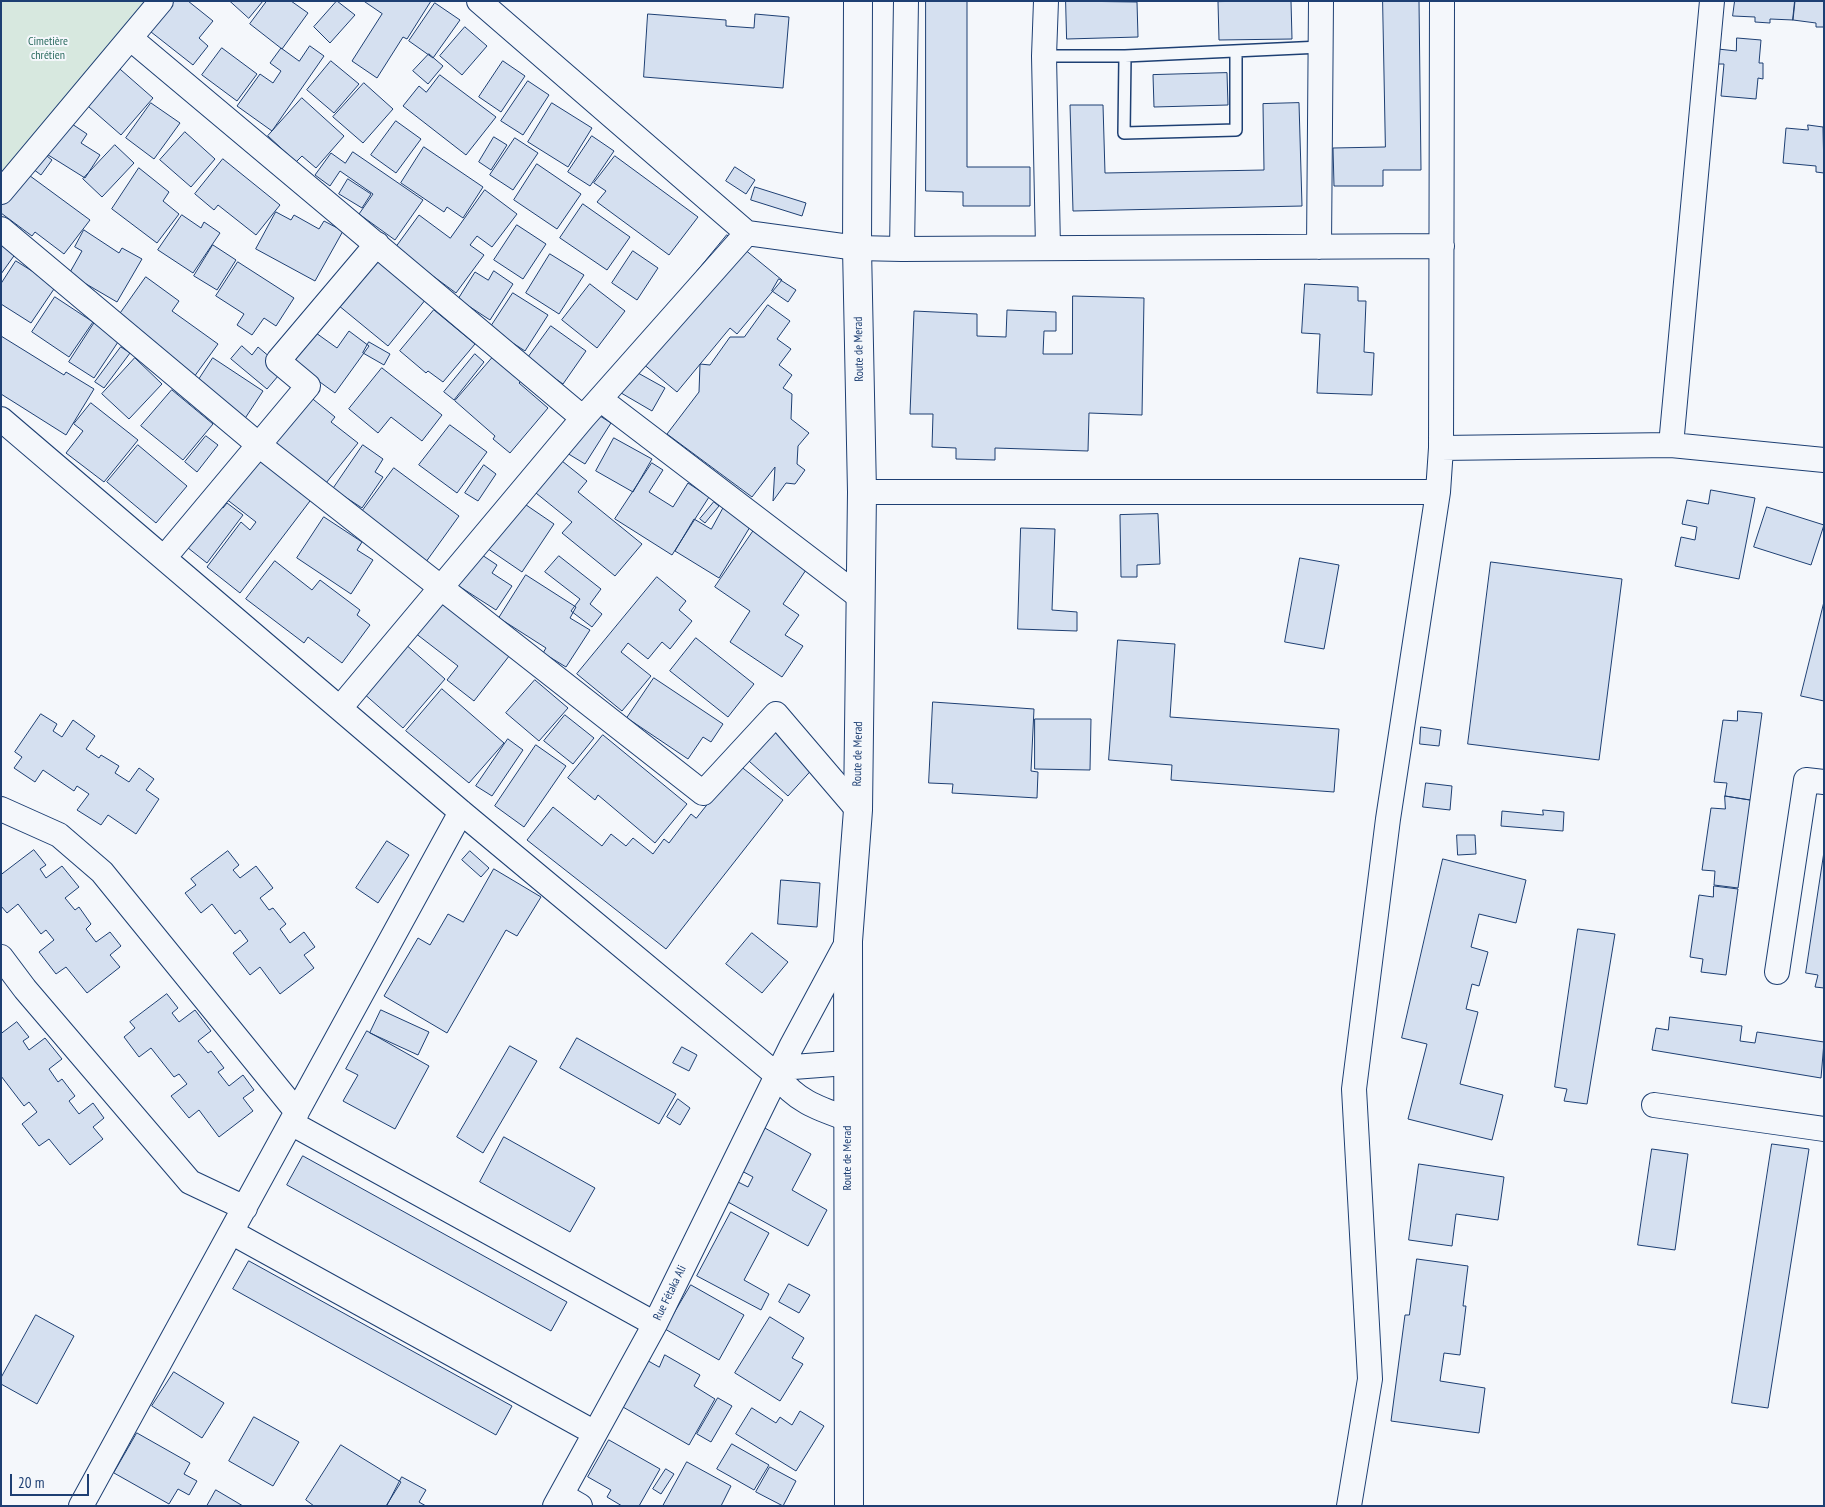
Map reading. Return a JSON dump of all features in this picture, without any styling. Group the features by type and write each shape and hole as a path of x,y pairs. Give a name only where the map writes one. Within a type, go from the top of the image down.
{"main road":[{"name":"Route de Merad","path":"849,1506 848,941 858,810 862,492 857,248 858,1"}],"street":[{"path":"1,192 161,1"},
{"path":"479,1 747,233 857,248 902,249 1442,246"},
{"path":"902,249 906,1"},
{"path":"1046,1 1044,56 1048,248"},
{"path":"1319,246 1321,1"},
{"path":"1349,1506 1370,1379 1354,1090 1388,819 1438,492 1441,448 1442,1"},
{"path":"1672,445 1712,1"},
{"path":"130,38 583,418"},
{"path":"1,229 259,445 703,793 776,714 858,810"},
{"path":"340,708 583,418 747,233"},
{"path":"164,558 308,386 278,361 377,244"},
{"path":"600,399 860,598"},
{"path":"1,419 461,812 778,1076 786,1088 807,1104 848,1119"},
{"path":"1441,448 1672,445 1824,460"},
{"path":"862,492 1438,492"},
{"path":"1777,972 1806,780 1824,782"},
{"path":"1,809 59,835 102,872 294,1118 655,1324"},
{"path":"84,1505 461,812"},
{"name":"Rue Fétaka Ali","path":"565,1502 595,1433 655,1324 791,1048 848,941"},
{"path":"3,963 190,1182 244,1208"},
{"path":"778,1076 793,1067 848,1063"},
{"path":"1654,1105 1824,1129"},
{"path":"231,1232 595,1433"}],"lane":[{"path":"1044,56 1125,56 1321,47"},
{"path":"1125,56 1124,133 1236,130 1236,51"}],"green space":[{"name":"Cimetière chrétien","path":"1,1 147,1 1,176"}],"building":[{"path":"168,1 188,1 213,21 199,38 208,46 193,65 146,28"},
{"path":"230,1 263,1 249,18"},
{"path":"267,1 291,1 308,13 282,49 250,24"},
{"path":"337,1 355,15 330,43 314,27"},
{"path":"364,1 431,1 407,39 403,37 377,78 352,61 382,14"},
{"path":"926,1 967,1 967,167 1030,167 1030,206 963,206 963,192 926,191"},
{"path":"1066,1 1137,2 1138,37 1067,39"},
{"path":"1291,1 1292,39 1219,40 1218,2"},
{"path":"1383,1 1419,1 1421,170 1383,170 1383,186 1334,186 1333,148 1385,147"},
{"path":"1735,1 1795,1 1793,20 1770,19 1770,23 1755,22 1755,17 1733,16"},
{"path":"1795,1 1824,1 1824,27 1816,27 1816,23 1793,20"},
{"path":"435,3 460,20 433,58 409,41"},
{"path":"648,14 726,20 726,26 754,28 755,14 789,17 783,88 644,77"},
{"path":"465,27 487,46 462,75 440,56"},
{"path":"1737,38 1761,40 1759,63 1763,63 1763,79 1758,78 1756,99 1721,96 1724,64 1717,64 1718,49 1736,51"},
{"path":"310,46 324,56 272,131 237,106 260,74 273,83 281,71 270,63 281,48 299,61"},
{"path":"222,48 257,74 237,101 202,75"},
{"path":"429,54 443,66 428,84 413,71"},
{"path":"331,61 359,84 334,113 307,90"},
{"path":"503,61 525,76 501,112 479,97"},
{"path":"113,63 153,98 121,135 81,100"},
{"path":"1227,73 1228,105 1154,107 1153,75"},
{"path":"440,75 496,117 466,155 403,106 419,86 426,92"},
{"path":"528,81 549,95 523,135 501,121"},
{"path":"364,83 393,109 363,143 333,117"},
{"path":"302,98 344,136 316,168 302,156 296,162 268,136"},
{"path":"151,103 180,123 154,159 126,138"},
{"path":"552,103 592,128 568,167 528,142"},
{"path":"1299,103 1302,206 1073,211 1070,105 1103,105 1105,173 1264,170 1263,104"},
{"path":"66,120 87,134 81,143 100,155 85,178 45,153"},
{"path":"396,121 421,139 396,173 371,155"},
{"path":"1808,125 1823,127 1824,173 1816,172 1816,166 1783,163 1786,128 1808,130"},
{"path":"185,132 215,159 191,187 160,160"},
{"path":"592,136 614,151 590,186 568,172"},
{"path":"494,137 507,145 491,170 479,162"},
{"path":"515,138 538,153 513,190 490,175"},
{"path":"115,145 134,163 102,197 83,179"},
{"path":"424,147 483,187 463,218 447,207 444,212 401,183"},
{"path":"37,148 52,160 41,175 25,163"},
{"path":"353,152 423,200 395,240 359,214 373,194 340,171 330,186 315,175 331,153 345,163"},
{"path":"615,156 698,217 669,255 597,202 606,191 594,183"},
{"path":"223,159 280,205 256,235 218,205 214,210 195,194"},
{"path":"537,164 581,194 557,229 514,200"},
{"path":"735,167 755,180 746,194 726,181"},
{"path":"139,168 169,192 163,201 179,214 157,243 112,209"},
{"path":"22,170 90,220 64,254 35,232 32,236 1,213 1,197"},
{"path":"348,179 371,194 362,208 339,194"},
{"path":"755,187 806,203 802,216 751,200"},
{"path":"485,190 517,214 492,247 477,236 470,245 484,255 456,293 395,248 419,215 450,238"},
{"path":"583,204 630,237 607,270 560,238"},
{"path":"276,212 291,220 294,215 319,229 324,221 343,231 315,281 256,249"},
{"path":"182,215 201,228 204,222 220,233 193,273 158,250"},
{"path":"517,225 546,244 523,279 494,260"},
{"path":"84,230 119,253 122,248 142,259 117,302 69,274 82,251 75,247"},
{"path":"727,235 782,280 737,334 730,328 677,392 630,353"},
{"path":"1,243 16,253 1,274"},
{"path":"213,245 236,260 217,290 194,276"},
{"path":"365,249 426,299 388,346 327,296"},
{"path":"633,251 658,268 637,300 612,283"},
{"path":"550,254 584,275 559,314 526,293"},
{"path":"16,261 56,286 31,323 1,304 1,284"},
{"path":"238,262 294,298 276,326 264,318 252,335 237,325 244,314 216,296"},
{"path":"494,271 513,284 490,320 458,299 475,272 488,280"},
{"path":"146,277 179,301 172,311 218,344 194,377 115,321"},
{"path":"779,279 796,290 788,302 772,291"},
{"path":"590,284 625,311 597,348 562,320"},
{"path":"1305,284 1358,287 1358,301 1366,301 1364,352 1374,353 1372,395 1317,393 1320,334 1302,333"},
{"path":"513,293 548,315 525,351 490,328"},
{"path":"1073,296 1144,298 1142,415 1089,413 1088,451 995,448 995,460 956,459 956,448 932,447 933,414 910,414 914,311 977,314 977,336 1006,337 1007,310 1056,312 1056,331 1044,331 1043,354 1072,354"},
{"path":"55,297 93,322 69,357 32,332"},
{"path":"768,305 790,321 777,339 791,349 779,365 792,375 783,388 792,394 791,419 809,433 798,446 797,464 805,470 795,484 786,483 773,501 775,467 752,497 667,434 699,392 700,364 710,365 730,337 744,337"},
{"path":"434,310 475,344 443,382 428,371 426,373 400,351"},
{"path":"95,322 120,339 94,378 69,362"},
{"path":"302,323 337,348 349,331 369,346 335,393 280,353"},
{"path":"551,326 586,351 563,384 527,359"},
{"path":"1,336 64,375 66,372 94,389 66,435 1,394"},
{"path":"369,342 390,354 384,365 363,353"},
{"path":"242,346 252,355 258,347 284,369 267,389 231,359"},
{"path":"121,347 130,353 104,388 95,382"},
{"path":"475,354 484,362 454,400 444,392"},
{"path":"493,357 548,408 510,453 493,439 495,436 455,401"},
{"path":"135,358 162,384 129,419 102,394"},
{"path":"213,358 263,391 242,423 192,390"},
{"path":"382,368 442,415 422,441 391,417 378,433 349,409"},
{"path":"629,368 665,388 652,411 616,390"},
{"path":"298,387 335,417 331,422 358,443 326,483 262,432"},
{"path":"172,390 213,424 183,460 141,426"},
{"path":"91,403 138,440 104,482 66,453 83,431 74,424"},
{"path":"589,409 611,423 585,464 562,450"},
{"path":"450,425 487,452 457,493 419,465"},
{"path":"206,436 218,445 197,472 185,462"},
{"path":"614,438 652,459 633,492 596,471"},
{"path":"138,445 187,486 156,523 107,482"},
{"path":"363,445 383,459 375,472 383,477 362,508 333,489"},
{"path":"244,446 313,497 240,593 207,567 241,522 250,530 256,522 212,488"},
{"path":"552,453 587,481 578,492 642,544 615,576 562,533 572,522 526,485"},
{"path":"652,463 663,470 649,492 673,507 688,483 709,497 672,555 615,519"},
{"path":"484,465 496,474 478,501 465,493"},
{"path":"394,468 459,516 423,566 358,517"},
{"path":"1711,490 1755,498 1739,579 1675,566 1681,537 1695,540 1697,527 1682,524 1687,500 1708,504"},
{"path":"510,494 554,524 522,572 478,542"},
{"path":"205,495 223,508 227,503 243,515 207,563 173,536"},
{"path":"714,502 719,506 705,523 700,519"},
{"path":"725,505 753,522 719,578 675,551 694,519 711,529"},
{"path":"1767,507 1824,525 1811,565 1754,547"},
{"path":"1158,514 1160,564 1137,565 1137,577 1121,577 1120,515"},
{"path":"324,517 362,542 357,550 373,560 351,594 297,558"},
{"path":"1021,528 1055,529 1052,610 1077,612 1077,631 1018,629"},
{"path":"754,530 808,567 783,604 799,615 785,635 803,646 782,677 730,642 750,611 715,587"},
{"path":"473,549 497,565 492,573 512,586 496,610 451,581"},
{"path":"559,556 601,589 590,604 602,614 592,627 571,611 580,599 545,572"},
{"path":"1300,558 1339,565 1324,649 1285,642"},
{"path":"275,561 312,590 320,580 360,610 357,615 370,625 342,663 308,637 304,643 246,599"},
{"path":"1491,562 1622,579 1599,760 1468,744"},
{"path":"526,575 576,607 570,618 590,630 566,667 543,653 546,648 499,618"},
{"path":"657,577 686,601 679,610 692,621 670,649 662,642 648,659 628,643 621,652 651,676 622,711 577,674"},
{"path":"434,590 513,651 474,701 447,680 458,666 406,626"},
{"path":"1824,602 1824,701 1801,696"},
{"path":"396,636 445,679 403,728 354,685"},
{"path":"696,638 754,684 728,717 670,671"},
{"path":"1118,640 1175,644 1170,717 1339,729 1334,792 1171,780 1172,765 1109,760"},
{"path":"654,678 723,724 711,742 703,737 688,759 627,718"},
{"path":"535,680 568,708 539,741 506,713"},
{"path":"442,689 504,743 469,783 406,731"},
{"path":"933,702 1034,709 1031,771 1038,772 1037,798 952,793 953,784 929,783"},
{"path":"1738,711 1762,713 1750,800 1725,796 1727,783 1714,782 1723,720 1737,721"},
{"path":"41,714 57,724 53,731 62,737 73,720 95,736 86,749 99,758 101,755 119,766 115,773 129,782 139,768 154,779 146,790 159,799 136,834 108,815 101,825 77,810 89,794 77,786 74,791 43,770 35,782 14,768 22,757 15,752"},
{"path":"565,715 594,738 573,764 544,741"},
{"path":"1035,719 1091,719 1090,770 1035,769"},
{"path":"767,722 816,765 788,796 740,753"},
{"path":"1421,727 1441,730 1439,746 1420,744"},
{"path":"603,735 687,804 655,843 598,795 595,800 568,778"},
{"path":"508,739 523,750 492,796 476,786"},
{"path":"536,745 566,766 524,827 495,806"},
{"path":"739,765 783,800 666,949 527,840 553,807 602,846 611,834 626,846 633,838 653,854 664,839 669,843 691,814 696,818"},
{"path":"1426,783 1452,786 1450,810 1423,807"},
{"path":"1725,796 1750,800 1738,888 1714,885 1715,871 1702,870 1711,808 1725,809"},
{"path":"1543,810 1564,812 1563,831 1501,826 1502,811 1543,815"},
{"path":"1457,835 1475,835 1476,854 1458,855"},
{"path":"387,841 409,855 378,903 356,888"},
{"path":"34,850 46,865 40,869 46,878 62,866 79,887 65,898 75,910 79,907 91,924 86,929 96,942 110,932 121,946 110,955 120,967 87,993 66,967 56,974 39,952 54,940 46,930 41,934 18,904 7,913 1,906 1,875"},
{"path":"228,851 239,865 233,870 240,878 256,866 273,888 260,898 269,910 273,908 286,924 280,929 290,943 304,932 315,947 304,955 314,968 280,994 260,967 250,975 233,953 248,941 240,930 235,934 212,904 201,913 185,893 196,885 191,879"},
{"path":"470,851 489,868 481,877 462,860"},
{"path":"1824,852 1824,988 1815,987 1818,975 1806,973"},
{"path":"1443,859 1526,880 1516,923 1479,914 1471,947 1488,952 1479,986 1472,984 1466,1009 1478,1012 1460,1084 1503,1095 1492,1140 1408,1119 1427,1044 1402,1038"},
{"path":"494,869 541,897 517,936 506,930 447,1033 384,996 418,938 430,945 448,914 463,922"},
{"path":"781,880 820,883 817,927 778,924"},
{"path":"1714,886 1738,889 1726,975 1701,972 1703,959 1690,957 1699,895 1713,897"},
{"path":"1578,929 1615,934 1587,1104 1564,1101 1567,1089 1555,1087"},
{"path":"752,933 788,962 762,993 726,964"},
{"path":"167,994 178,1008 172,1013 179,1022 195,1010 211,1031 198,1041 208,1053 211,1051 224,1068 218,1072 229,1086 243,1075 254,1090 243,1098 253,1111 219,1137 199,1110 189,1118 171,1096 187,1084 179,1074 174,1077 151,1048 139,1057 124,1037 135,1028 130,1022"},
{"path":"381,1010 429,1032 418,1055 370,1033"},
{"path":"1670,1017 1742,1026 1740,1041 1755,1043 1757,1032 1824,1042 1821,1078 1652,1050 1656,1028 1668,1030"},
{"path":"17,1022 29,1037 23,1041 29,1050 45,1038 62,1059 49,1069 58,1082 62,1079 75,1096 69,1101 79,1114 93,1103 104,1118 93,1127 103,1139 70,1165 49,1139 39,1146 22,1124 37,1112 29,1102 24,1106 1,1076 1,1034"},
{"path":"367,1031 429,1066 395,1129 343,1101 358,1075 346,1069"},
{"path":"577,1038 676,1094 659,1124 560,1068"},
{"path":"510,1046 537,1061 483,1153 457,1137"},
{"path":"682,1047 697,1055 689,1071 673,1063"},
{"path":"678,1099 690,1108 680,1125 667,1117"},
{"path":"763,1127 811,1154 792,1190 827,1210 808,1246 728,1202 738,1182 748,1187 753,1177 740,1170"},
{"path":"504,1137 595,1188 570,1232 480,1182"},
{"path":"1772,1144 1809,1149 1768,1408 1732,1403"},
{"path":"1652,1149 1688,1154 1675,1250 1638,1245"},
{"path":"303,1156 567,1302 551,1331 287,1185"},
{"path":"1419,1164 1504,1177 1498,1220 1456,1214 1452,1246 1409,1240"},
{"path":"731,1212 769,1233 744,1280 769,1294 761,1310 697,1276"},
{"path":"1417,1259 1468,1266 1463,1306 1466,1306 1460,1355 1444,1353 1440,1381 1485,1388 1479,1433 1391,1421 1405,1315 1409,1315"},
{"path":"249,1261 512,1406 496,1435 233,1289"},
{"path":"789,1284 810,1295 799,1313 779,1302"},
{"path":"691,1285 744,1315 719,1360 665,1329"},
{"path":"36,1315 74,1336 37,1404 1,1384 1,1378"},
{"path":"770,1317 804,1338 792,1358 803,1364 780,1401 735,1373"},
{"path":"665,1355 700,1375 694,1386 715,1399 689,1445 616,1403 643,1358 659,1367"},
{"path":"174,1372 224,1403 202,1438 152,1406"},
{"path":"718,1398 732,1406 711,1442 697,1434"},
{"path":"752,1408 776,1423 780,1417 792,1425 800,1411 824,1426 796,1471 736,1434"},
{"path":"254,1417 299,1442 273,1486 229,1461"},
{"path":"137,1433 190,1463 184,1474 197,1481 189,1495 178,1489 169,1504 114,1473"},
{"path":"609,1440 660,1469 639,1506 622,1506 607,1497 611,1490 588,1477"},
{"path":"732,1444 769,1465 754,1490 717,1469"},
{"path":"341,1445 401,1482 386,1506 314,1506 306,1500"},
{"path":"687,1462 731,1486 721,1506 663,1506"},
{"path":"770,1467 796,1481 783,1506 756,1492"},
{"path":"666,1469 674,1474 661,1494 653,1489"},
{"path":"402,1477 426,1490 419,1502 426,1506 387,1506"},
{"path":"216,1490 243,1506 207,1506"}]}
